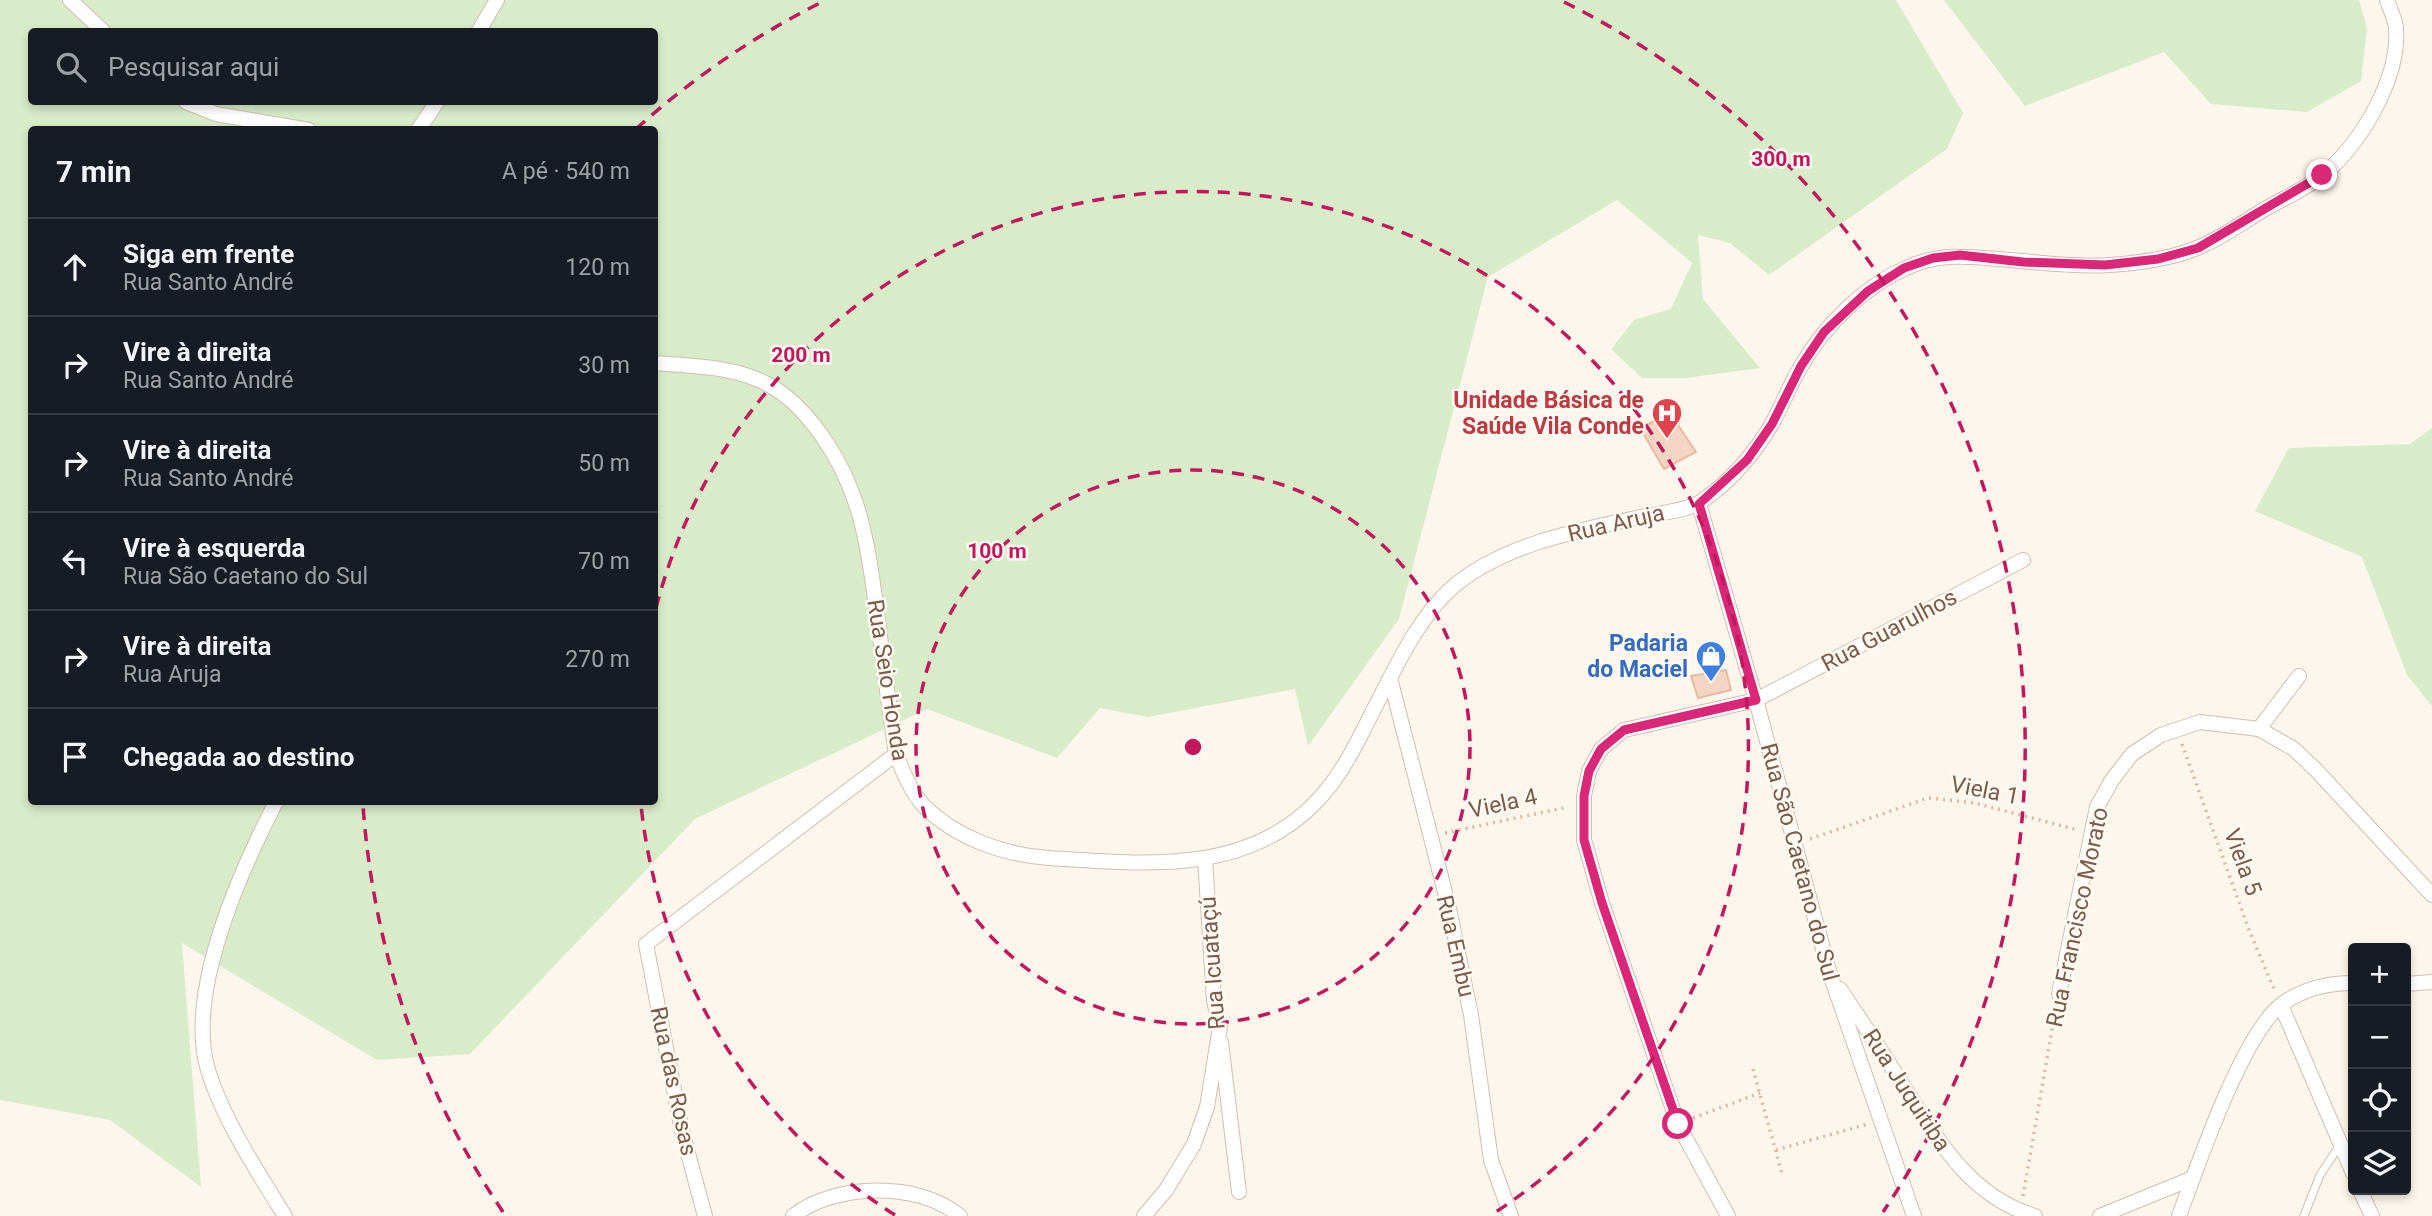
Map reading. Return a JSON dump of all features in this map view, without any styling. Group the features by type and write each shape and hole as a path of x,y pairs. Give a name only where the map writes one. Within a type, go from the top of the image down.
{"street":[{"path":"70,0 100,28"},
{"path":"480,28 497,0"},
{"path":"1699,504 1747,460 1772,424 1801,366 1824,332 1868,291 1904,268 1933,258 1960,255 2023,262 2105,265 2158,259 2198,248 2322,175 2353,145 2383,92 2392,67 2396,29 2388,0"},
{"path":"194,105 216,114 286,126"},
{"path":"421,126 435,105"},
{"name":"Rua Seio Honda","path":"658,363 747,375 770,385 806,413 836,456 853,490 867,545 896,754 905,778 922,804 957,833 1035,857 1147,864 1205,858 1246,849 1290,825 1318,800 1350,755 1390,678"},
{"name":"Rua Aruja","path":"1390,678 1427,616 1448,591 1475,569 1528,546 1585,529 1699,504"},
{"name":"Rua São Caetano do Sul","path":"1699,504 1756,700 1829,971 1913,1216"},
{"name":"Rua Guarulhos","path":"1728,1216 1678,1124 1602,903 1584,840 1584,804 1589,771 1601,749 1624,730 1756,700 2023,560"},
{"path":"2259,729 2299,677"},
{"name":"Rua Embu","path":"1390,678 1472,1015 1490,1160 1511,1216"},
{"name":"Rua Francisco Morato","path":"2059,995 2097,807 2112,780 2132,754 2161,735 2200,722 2259,729 2294,749 2432,895"},
{"name":"Rua das Rosas","path":"705,1216 682,1131 646,944 896,754"},
{"path":"274,805 251,849 209,972 202,1006 202,1039 208,1070 231,1123 285,1216"},
{"name":"Rua Icuataçú","path":"1144,1216 1166,1191 1194,1144 1207,1107 1220,1027 1214,1000 1205,858"},
{"name":"Rua Juquitiba","path":"1829,971 1946,1153 1986,1192 2020,1212 2035,1216"},
{"path":"2411,984 2432,982"},
{"path":"2179,1216 2230,1090 2258,1033 2281,1005 2311,988 2348,984"},
{"path":"2281,1005 2348,1161"},
{"path":"1220,1027 1239,1192"},
{"path":"2099,1216 2193,1178"},
{"path":"793,1216 836,1196 877,1191 901,1191 923,1196 960,1216"},
{"path":"2362,1195 2370,1214"}],"lane":[{"path":"2304,1216 2328,1159 2341,1144"}],"path":[{"name":"Viela 5","path":"2177,729 2249,930 2281,1005"},
{"name":"Viela 1","path":"1796,844 1928,798 1994,807 2090,833"},
{"name":"Viela 4","path":"1430,836 1584,804"},
{"name":"Rua Francisco Morato","path":"2020,1212 2059,995"},
{"path":"1753,1069 1783,1174"},
{"path":"1678,1124 1760,1093"},
{"path":"1776,1150 1880,1121"}],"green space":[{"path":"0,0 1896,0 1963,113 1947,149 1769,275 1730,243 1698,235 1703,299 1760,368 1685,378 1642,378 1611,349 1634,320 1671,309 1692,263 1617,200 1488,277 1399,619 1308,746 1295,689 1148,717 1100,708 1057,758 927,709 695,819 470,1054 377,1060 182,943 201,1187 110,1120 0,1100"},
{"path":"1944,0 2359,0 2367,28 2361,81 2307,112 2211,104 2164,52 2025,106"},
{"path":"2432,428 2432,706 2407,675 2362,557 2255,511 2289,448 2410,444"}],"building":[{"name":"Unidade Básica de Saúde Vila Conde","path":"1670,413 1696,452 1664,469 1640,428"},
{"name":"Padaria do Maciel","path":"1726,670 1731,690 1698,698 1691,676"}],"place":[{"name":"Unidade Básica de Saúde Vila Conde","path":"1667,440"},
{"name":"Padaria do Maciel","path":"1711,683"}],"route":[{"path":"1678,1124 1602,903 1584,840 1584,796 1589,771 1601,749 1624,730 1756,700 1699,504 1747,460 1772,424 1801,366 1824,332 1868,291 1904,268 1933,258 1960,255 2023,262 2105,265 2158,259 2198,248 2322,175"}]}
